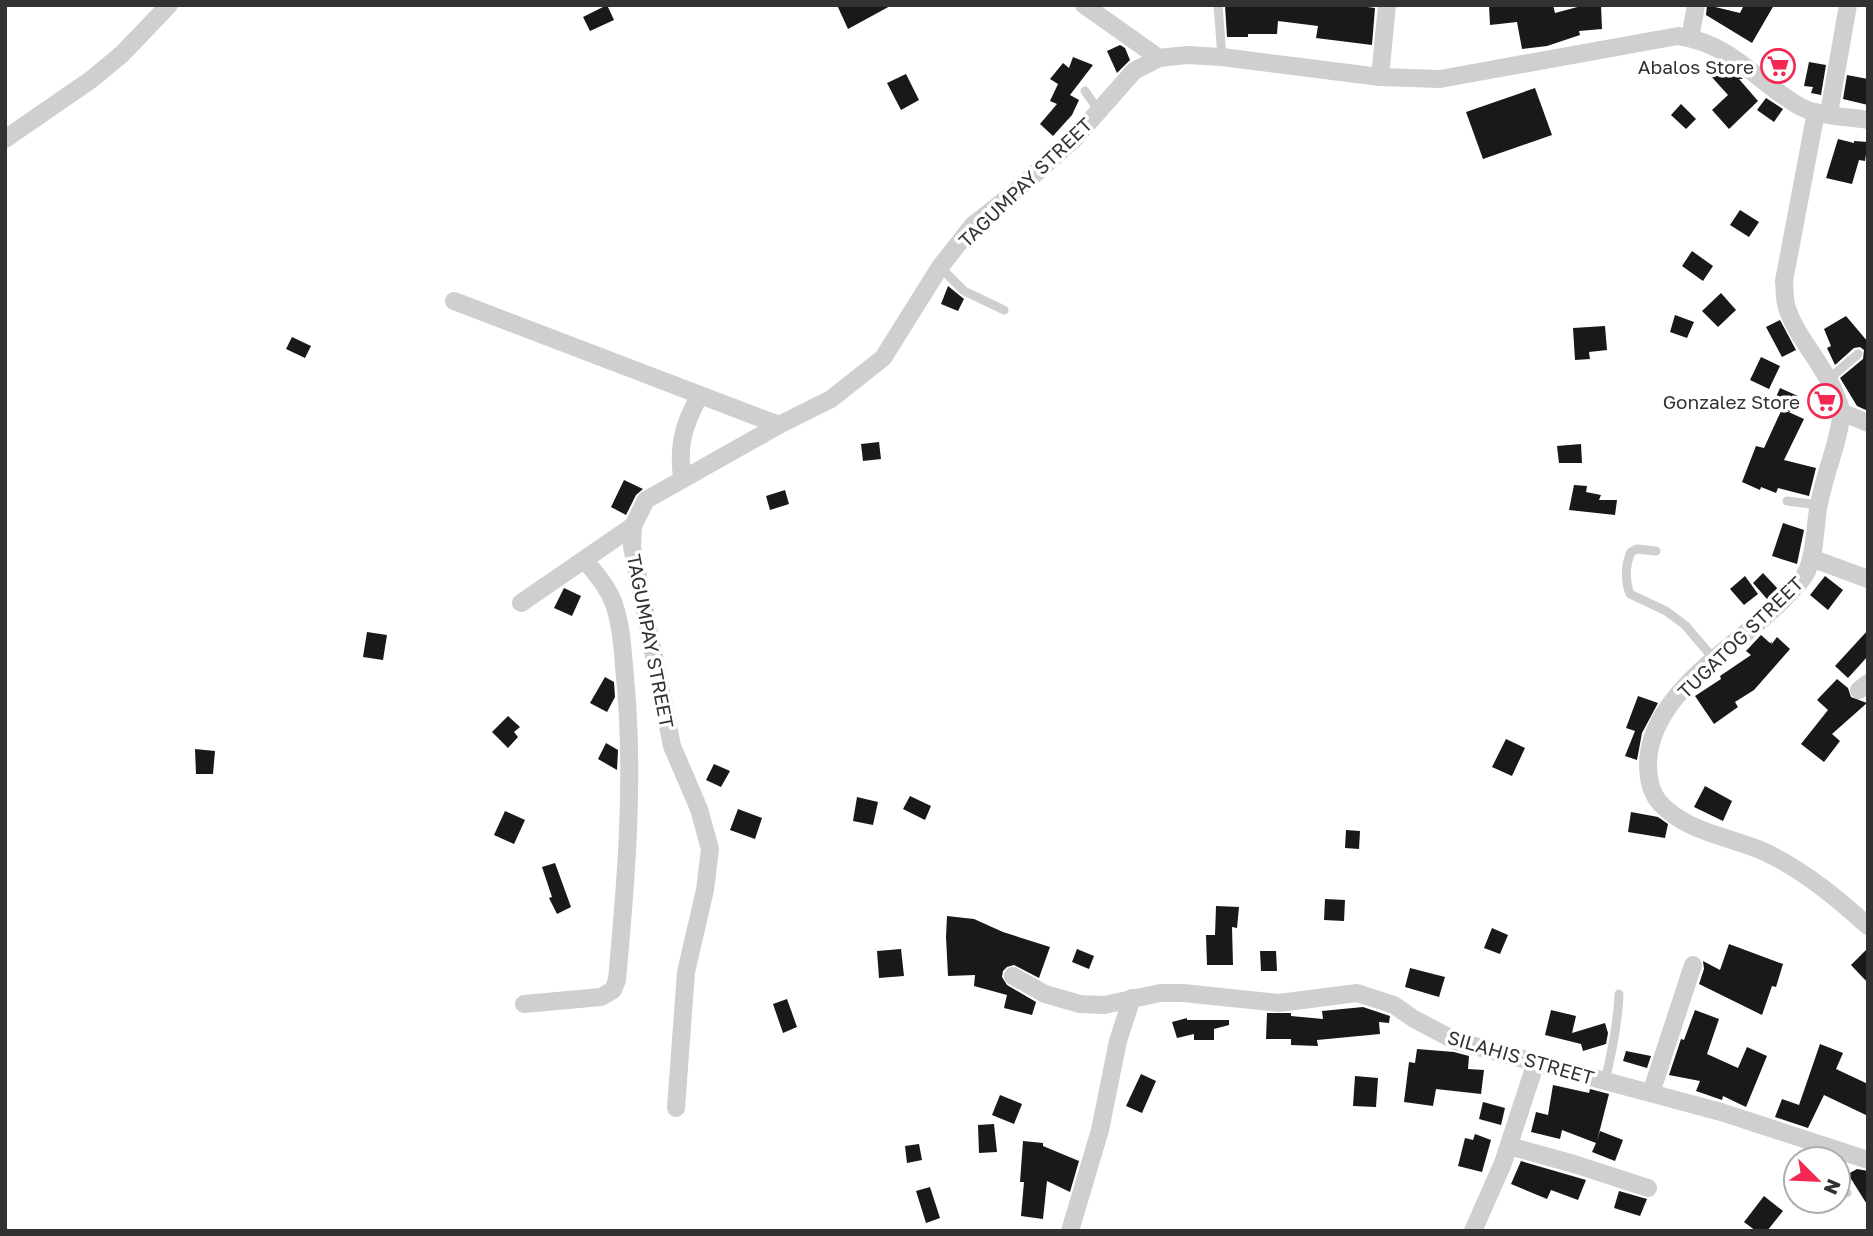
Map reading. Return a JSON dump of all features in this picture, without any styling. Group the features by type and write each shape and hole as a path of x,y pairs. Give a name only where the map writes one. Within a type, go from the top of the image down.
{"street":[{"path":"5,139 92,79 122,54 169,5"},
{"path":"1084,5 1159,58"},
{"path":"1380,77 1387,5"},
{"path":"1690,38 1696,5"},
{"name":"TUGATOG STREET","path":"1849,5 1784,281 1786,305 1795,327 1829,379 1841,412 1838,436 1819,505 1811,558 1807,572 1799,583 1679,693 1661,720 1648,757 1648,775 1652,790 1660,803 1676,815 1707,832 1766,853 1798,871 1830,893 1868,926"},
{"name":"TAGUMPAY STREET","path":"676,1108 686,972 705,890 710,849 699,809 672,746 632,547 633,526 646,500 779,425 831,400 883,358 940,267 973,225 1073,140 1134,71 1159,58 1187,55 1380,77 1440,79 1678,36 1712,45 1742,62 1801,107 1868,120"},
{"path":"454,300 779,425"},
{"path":"682,479 681,437 699,396"},
{"path":"1841,412 1868,424"},
{"path":"521,603 633,526"},
{"path":"1811,558 1868,579"},
{"path":"524,1004 601,997 613,990 617,980 631,794 630,744 621,637 614,604 604,583 585,560"},
{"path":"1651,1093 1693,965"},
{"name":"SILAHIS STREET","path":"1013,976 1045,994 1080,1004 1104,1004 1160,993 1279,1003 1357,993 1394,1005 1456,1041 1721,1112 1810,1145"},
{"path":"1070,1231 1100,1130 1118,1041 1132,998"},
{"path":"1473,1231 1509,1146 1536,1062"},
{"path":"1509,1146 1648,1188"}],"lane":[{"path":"1218,5 1222,57"},
{"path":"1084,91 1098,111"},
{"path":"940,267 964,291 1004,310"},
{"path":"1829,379 1858,354"},
{"path":"1787,501 1819,505"},
{"path":"1656,551 1637,549 1631,552 1627,560 1626,584 1630,594 1666,611 1685,625 1714,659"},
{"path":"1605,1081 1616,1028 1619,994"}],"building":[{"path":"607,5 614,20 590,31 583,17"},
{"path":"837,5 892,5 848,29"},
{"path":"1225,5 1353,5 1375,8 1372,45 1316,38 1318,26 1278,21 1277,34 1227,37"},
{"path":"1489,5 1553,5 1555,13 1585,5 1601,5 1602,29 1579,31 1580,35 1547,46 1522,49 1517,22 1490,25"},
{"path":"1707,5 1740,13 1744,5 1774,5 1752,43 1706,15"},
{"path":"1120,45 1125,48 1130,60 1117,73 1107,51"},
{"path":"1073,57 1093,65 1070,95 1079,100 1072,115 1053,136 1040,124 1057,104 1050,101 1058,84 1050,79 1063,63 1069,68"},
{"path":"1809,62 1826,65 1821,95 1811,93 1813,87 1804,86"},
{"path":"1721,63 1743,79 1739,79 1758,101 1729,129 1712,110 1728,95 1709,74"},
{"path":"906,74 919,100 901,110 887,83"},
{"path":"1847,75 1868,79 1868,105 1843,99"},
{"path":"1535,88 1552,135 1483,159 1466,112"},
{"path":"1766,98 1783,109 1774,122 1757,110"},
{"path":"1681,104 1696,119 1686,129 1671,115"},
{"path":"1838,139 1854,143 1868,142 1865,161 1859,160 1852,184 1826,178"},
{"path":"1740,210 1759,222 1749,237 1730,225"},
{"path":"1692,251 1713,266 1703,281 1682,266"},
{"path":"948,286 964,299 958,311 941,304"},
{"path":"1721,293 1736,310 1718,327 1702,311"},
{"path":"1675,315 1694,322 1687,338 1670,332"},
{"path":"1846,316 1868,342 1868,411 1857,406 1840,378 1863,359 1864,350 1860,347 1854,348 1835,365 1827,348 1831,346 1824,329"},
{"path":"1780,320 1796,350 1782,357 1766,327"},
{"path":"1605,326 1607,350 1589,352 1590,359 1575,360 1573,328"},
{"path":"292,337 311,346 305,358 286,349"},
{"path":"1761,357 1780,366 1769,389 1750,380"},
{"path":"1780,388 1798,396 1790,412 1773,404"},
{"path":"1782,409 1804,419 1784,460 1816,468 1809,496 1778,488 1776,493 1761,487 1760,490 1742,482 1756,446 1764,448"},
{"path":"879,442 881,459 863,461 861,444"},
{"path":"1581,444 1582,463 1559,463 1557,446"},
{"path":"624,480 643,489 636,495 626,515 611,507"},
{"path":"1574,485 1587,486 1586,492 1601,495 1599,500 1617,500 1615,515 1569,510"},
{"path":"785,490 789,504 770,510 766,496"},
{"path":"1783,523 1804,530 1797,564 1772,556"},
{"path":"1763,573 1778,589 1767,599 1753,583"},
{"path":"1745,576 1758,594 1744,605 1730,589"},
{"path":"1825,576 1843,590 1828,610 1810,595"},
{"path":"564,588 581,596 572,616 554,608"},
{"path":"1868,630 1868,656 1848,678 1835,666"},
{"path":"367,632 387,635 383,660 363,657"},
{"path":"1761,635 1772,642 1771,645 1777,637 1790,649 1754,690 1735,702 1738,707 1714,724 1695,696 1751,655 1746,651"},
{"path":"605,677 614,682 615,697 607,712 590,703"},
{"path":"1837,679 1848,688 1851,697 1867,703 1832,734 1840,741 1824,762 1801,744 1828,710 1817,700"},
{"path":"1638,696 1658,703 1642,733 1637,760 1625,756 1635,731 1626,728"},
{"path":"508,716 520,727 514,732 518,737 508,748 492,732"},
{"path":"1506,739 1525,748 1512,776 1492,767"},
{"path":"606,743 618,750 617,770 598,759"},
{"path":"195,749 215,751 213,774 196,774"},
{"path":"714,764 730,771 721,787 706,780"},
{"path":"1705,786 1732,801 1723,821 1694,807"},
{"path":"910,796 931,806 925,820 903,809"},
{"path":"857,797 878,802 873,825 853,821"},
{"path":"738,809 762,818 755,839 730,830"},
{"path":"505,811 525,820 514,844 494,835"},
{"path":"1631,812 1658,817 1668,824 1665,838 1628,832"},
{"path":"1346,830 1360,831 1359,849 1345,848"},
{"path":"555,863 571,907 557,914 549,898 552,897 542,867"},
{"path":"1325,899 1345,900 1344,921 1324,920"},
{"path":"1216,906 1239,907 1237,928 1232,927 1233,965 1207,965 1206,935 1215,935"},
{"path":"947,916 974,919 1003,932 1050,947 1039,978 1014,965 1003,971 1002,977 1007,985 1036,1002 1032,1015 1004,1008 1007,995 974,986 975,975 948,976"},
{"path":"1492,928 1508,935 1500,954 1484,948"},
{"path":"1729,944 1783,964 1776,987 1772,986 1762,1015 1699,984 1704,969 1703,961 1720,970"},
{"path":"1868,948 1868,983 1851,965"},
{"path":"901,949 904,976 879,978 877,951"},
{"path":"1077,949 1094,956 1089,969 1072,962"},
{"path":"1260,951 1276,951 1277,971 1261,971"},
{"path":"1410,968 1445,977 1439,997 1405,987"},
{"path":"787,999 797,1027 783,1033 773,1004"},
{"path":"1363,1007 1390,1016 1389,1023 1379,1022 1380,1034 1317,1040 1318,1046 1291,1045 1291,1039 1266,1039 1267,1013 1291,1013 1291,1016 1323,1019 1322,1011"},
{"path":"1551,1010 1576,1016 1572,1033 1605,1023 1608,1033 1606,1044 1583,1051 1581,1044 1545,1035"},
{"path":"1695,1010 1719,1019 1707,1054 1738,1068 1747,1047 1767,1056 1746,1107 1723,1096 1722,1100 1696,1091 1700,1081 1669,1075 1681,1039 1684,1040"},
{"path":"1187,1018 1229,1020 1229,1025 1214,1029 1214,1040 1194,1040 1194,1034 1177,1038 1172,1022"},
{"path":"1820,1044 1843,1053 1836,1069 1868,1084 1868,1116 1824,1095 1808,1128 1775,1117 1782,1099 1799,1105"},
{"path":"1417,1049 1469,1056 1468,1069 1484,1070 1481,1094 1436,1089 1433,1106 1404,1102 1409,1062 1415,1063"},
{"path":"1626,1051 1651,1056 1647,1068 1623,1061"},
{"path":"1141,1074 1156,1081 1142,1113 1126,1106"},
{"path":"1355,1076 1378,1078 1376,1107 1353,1106"},
{"path":"1553,1085 1589,1093 1590,1089 1609,1094 1597,1141 1600,1131 1623,1140 1615,1161 1592,1152 1596,1143 1562,1130 1560,1139 1531,1132 1536,1112 1548,1115"},
{"path":"1000,1095 1022,1104 1014,1124 992,1115"},
{"path":"1483,1102 1505,1108 1501,1125 1479,1119"},
{"path":"994,1124 997,1152 979,1153 978,1125"},
{"path":"1475,1134 1491,1140 1482,1172 1458,1166 1465,1138 1473,1140"},
{"path":"1023,1141 1043,1143 1043,1146 1079,1161 1070,1192 1047,1181 1043,1219 1021,1216"},
{"path":"919,1144 922,1160 907,1163 905,1146"},
{"path":"1521,1161 1586,1180 1578,1200 1551,1190 1547,1199 1511,1184"},
{"path":"1857,1169 1868,1171 1868,1206 1852,1180 1852,1172"},
{"path":"930,1187 940,1218 926,1223 916,1191"},
{"path":"1619,1191 1647,1199 1640,1216 1614,1208"},
{"path":"1764,1196 1782,1210 1767,1231 1756,1231 1744,1222"}],"place":[{"name":"Abalos Store","path":"1778,66"},
{"name":"Gonzalez Store","path":"1825,401"}]}
